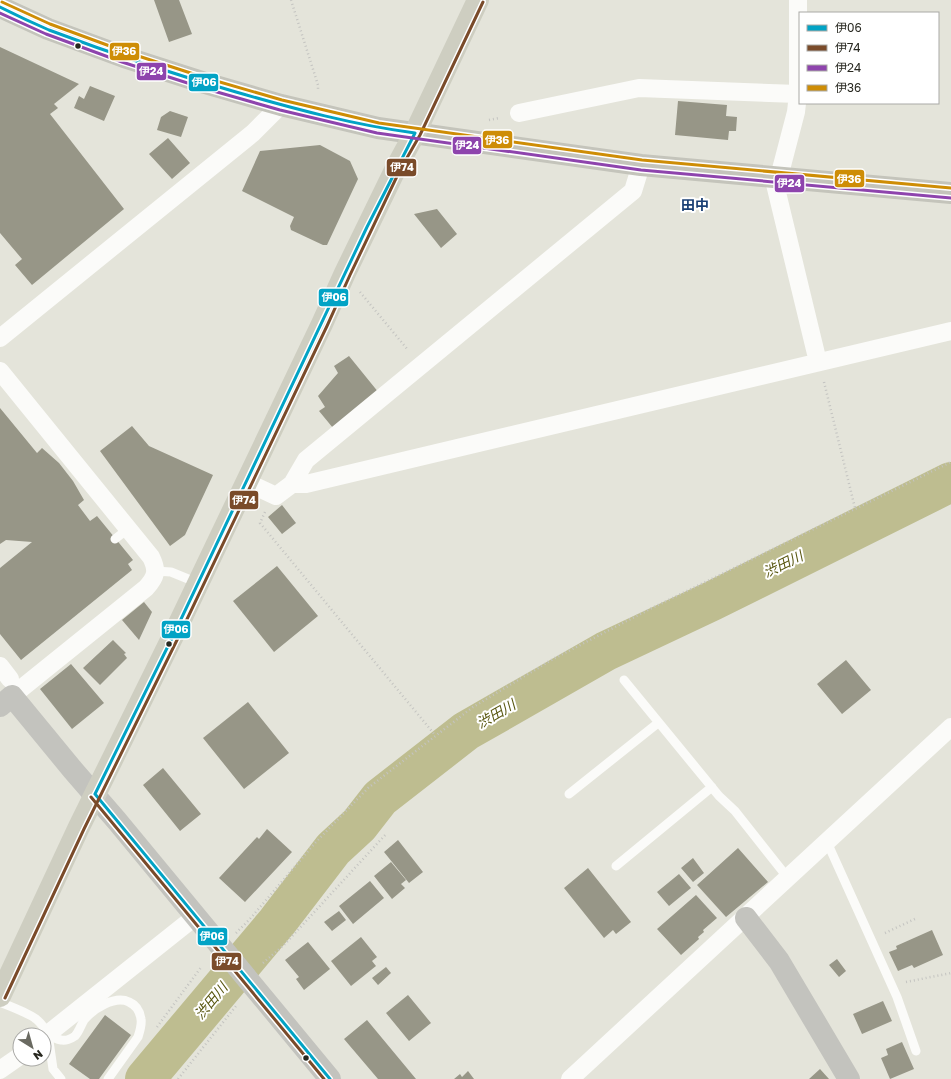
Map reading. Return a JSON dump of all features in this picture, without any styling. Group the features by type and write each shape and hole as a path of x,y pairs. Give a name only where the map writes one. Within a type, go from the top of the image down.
{"highway":[{"path":"0,996 95,794 144,697 345,273 396,168 415,133 478,0"}],"main road":[{"path":"0,7 48,29 124,57 205,83 281,105 378,128 641,166 951,193"}],"street":[{"path":"798,0 798,94 794,119 776,177 819,362"},
{"path":"519,113 639,88 798,94"},
{"path":"0,338 253,133 281,105"},
{"path":"246,482 276,496 292,484 306,460 633,191 641,166"},
{"path":"292,484 306,484 951,331"},
{"path":"0,371 121,534 151,557 155,571 153,580 146,588 6,687 72,769 95,794 330,1079"},
{"path":"570,1079 951,727"},
{"path":"52,1030 196,916"},
{"path":"746,918 779,961 849,1079"},
{"path":"0,1070 12,1062"}],"lane":[{"path":"155,571 171,572 198,583"},
{"path":"624,680 712,787 735,811 788,878"},
{"path":"569,794 658,723"},
{"path":"616,866 712,787"},
{"path":"827,842 891,985 916,1051"},
{"path":"52,1037 62,1041 68,1040 76,1035 85,1019 99,1006 120,1000 131,1002 136,1007 141,1018 140,1031 138,1037 108,1079"},
{"path":"0,1002 36,1018 41,1027"},
{"path":"52,1064 53,1069 62,1079"}],"path":[{"path":"291,0 318,85 315,113"},
{"path":"345,273 421,365"},
{"path":"819,362 856,508"},
{"path":"249,920 315,843 368,788 473,707 553,659 648,610 951,462"},
{"path":"273,495 260,523 435,736"},
{"path":"250,981 387,833"},
{"path":"870,940 917,918"},
{"path":"156,1029 202,966"},
{"path":"891,985 951,973"},
{"path":"178,1079 236,1006"}],"building":[{"path":"154,0 179,0 192,34 169,42"},
{"path":"0,47 79,84 54,104 58,108 50,114 124,209 32,285 15,265 22,259 0,233"},
{"path":"90,86 115,96 104,121 74,108 79,96 84,99"},
{"path":"678,101 727,105 726,116 737,117 736,131 729,131 728,140 675,135"},
{"path":"170,111 188,117 181,137 157,130 161,117"},
{"path":"168,138 190,163 172,179 149,154"},
{"path":"320,145 350,161 358,179 327,245 323,245 291,230 290,226 294,217 242,191 260,151"},
{"path":"437,209 457,234 441,248 414,214"},
{"path":"349,356 379,393 333,428 319,411 325,407 318,396 338,373 334,366"},
{"path":"0,408 37,453 42,448 59,463 73,481 84,500 78,505 90,521 97,516 133,560 128,564 132,570 21,660 0,634 0,568 32,542 6,540 0,544"},
{"path":"132,426 149,446 213,475 185,535 170,546 100,451"},
{"path":"282,505 296,523 282,534 268,517"},
{"path":"277,566 318,616 274,652 233,601"},
{"path":"144,602 152,612 139,640 122,620"},
{"path":"113,640 126,653 124,654 127,658 100,685 83,668"},
{"path":"846,660 871,690 842,714 817,684"},
{"path":"71,664 104,703 72,729 40,689"},
{"path":"248,702 289,753 244,789 203,738"},
{"path":"163,768 201,814 180,831 143,785"},
{"path":"267,829 292,852 245,902 219,878 257,837 259,839"},
{"path":"398,840 423,872 409,883 384,852"},
{"path":"738,848 768,882 726,917 697,885"},
{"path":"693,858 704,873 693,882 681,868"},
{"path":"391,862 406,880 401,884 405,888 392,899 374,876"},
{"path":"588,868 631,922 616,934 613,930 604,938 564,888"},
{"path":"679,874 691,888 669,906 657,892"},
{"path":"370,881 384,898 353,924 339,906"},
{"path":"696,895 717,918 703,930 704,932 698,937 699,939 681,955 657,929"},
{"path":"339,911 346,920 332,931 324,922"},
{"path":"932,930 943,955 914,968 912,965 898,971 889,952 897,949 896,946"},
{"path":"361,937 377,957 372,961 376,966 351,986 331,961"},
{"path":"308,942 330,969 304,990 296,979 299,977 285,960"},
{"path":"837,959 846,971 839,977 829,965"},
{"path":"386,967 391,973 378,985 372,978"},
{"path":"408,995 431,1023 409,1041 386,1013"},
{"path":"883,1001 892,1021 862,1034 853,1014"},
{"path":"105,1015 131,1035 99,1079 90,1079 69,1064"},
{"path":"367,1020 416,1079 378,1079 344,1039"},
{"path":"902,1042 914,1069 890,1079 881,1058 888,1055 886,1049"},
{"path":"820,1069 829,1079 809,1079"},
{"path":"468,1071 474,1079 454,1079 460,1074 462,1077"}],"waterway":[{"name":"渋田川","path":"145,1079 277,922 333,849 359,825 380,798 466,731 606,651 712,601 951,482"}],"transit line":[{"name":"伊36","path":"2,2 50,24 126,52 206,78 282,100 379,123 642,160 951,188"},
{"name":"伊74","path":"5,998 84,829 178,638 400,170 420,135 483,2"},
{"name":"伊06","path":"0,7 49,30 118,55 189,78 325,116 370,126 415,133"},
{"name":"伊24","path":"0,13 46,34 122,62 203,88 280,110 377,133 641,170 951,198"},
{"name":"伊06","path":"95,794 173,636 367,227 415,133"},
{"name":"伊06","path":"95,794 330,1079"},
{"name":"伊74","path":"91,797 324,1079"}],"district":[{"name":"田中","path":"695,205"}]}
